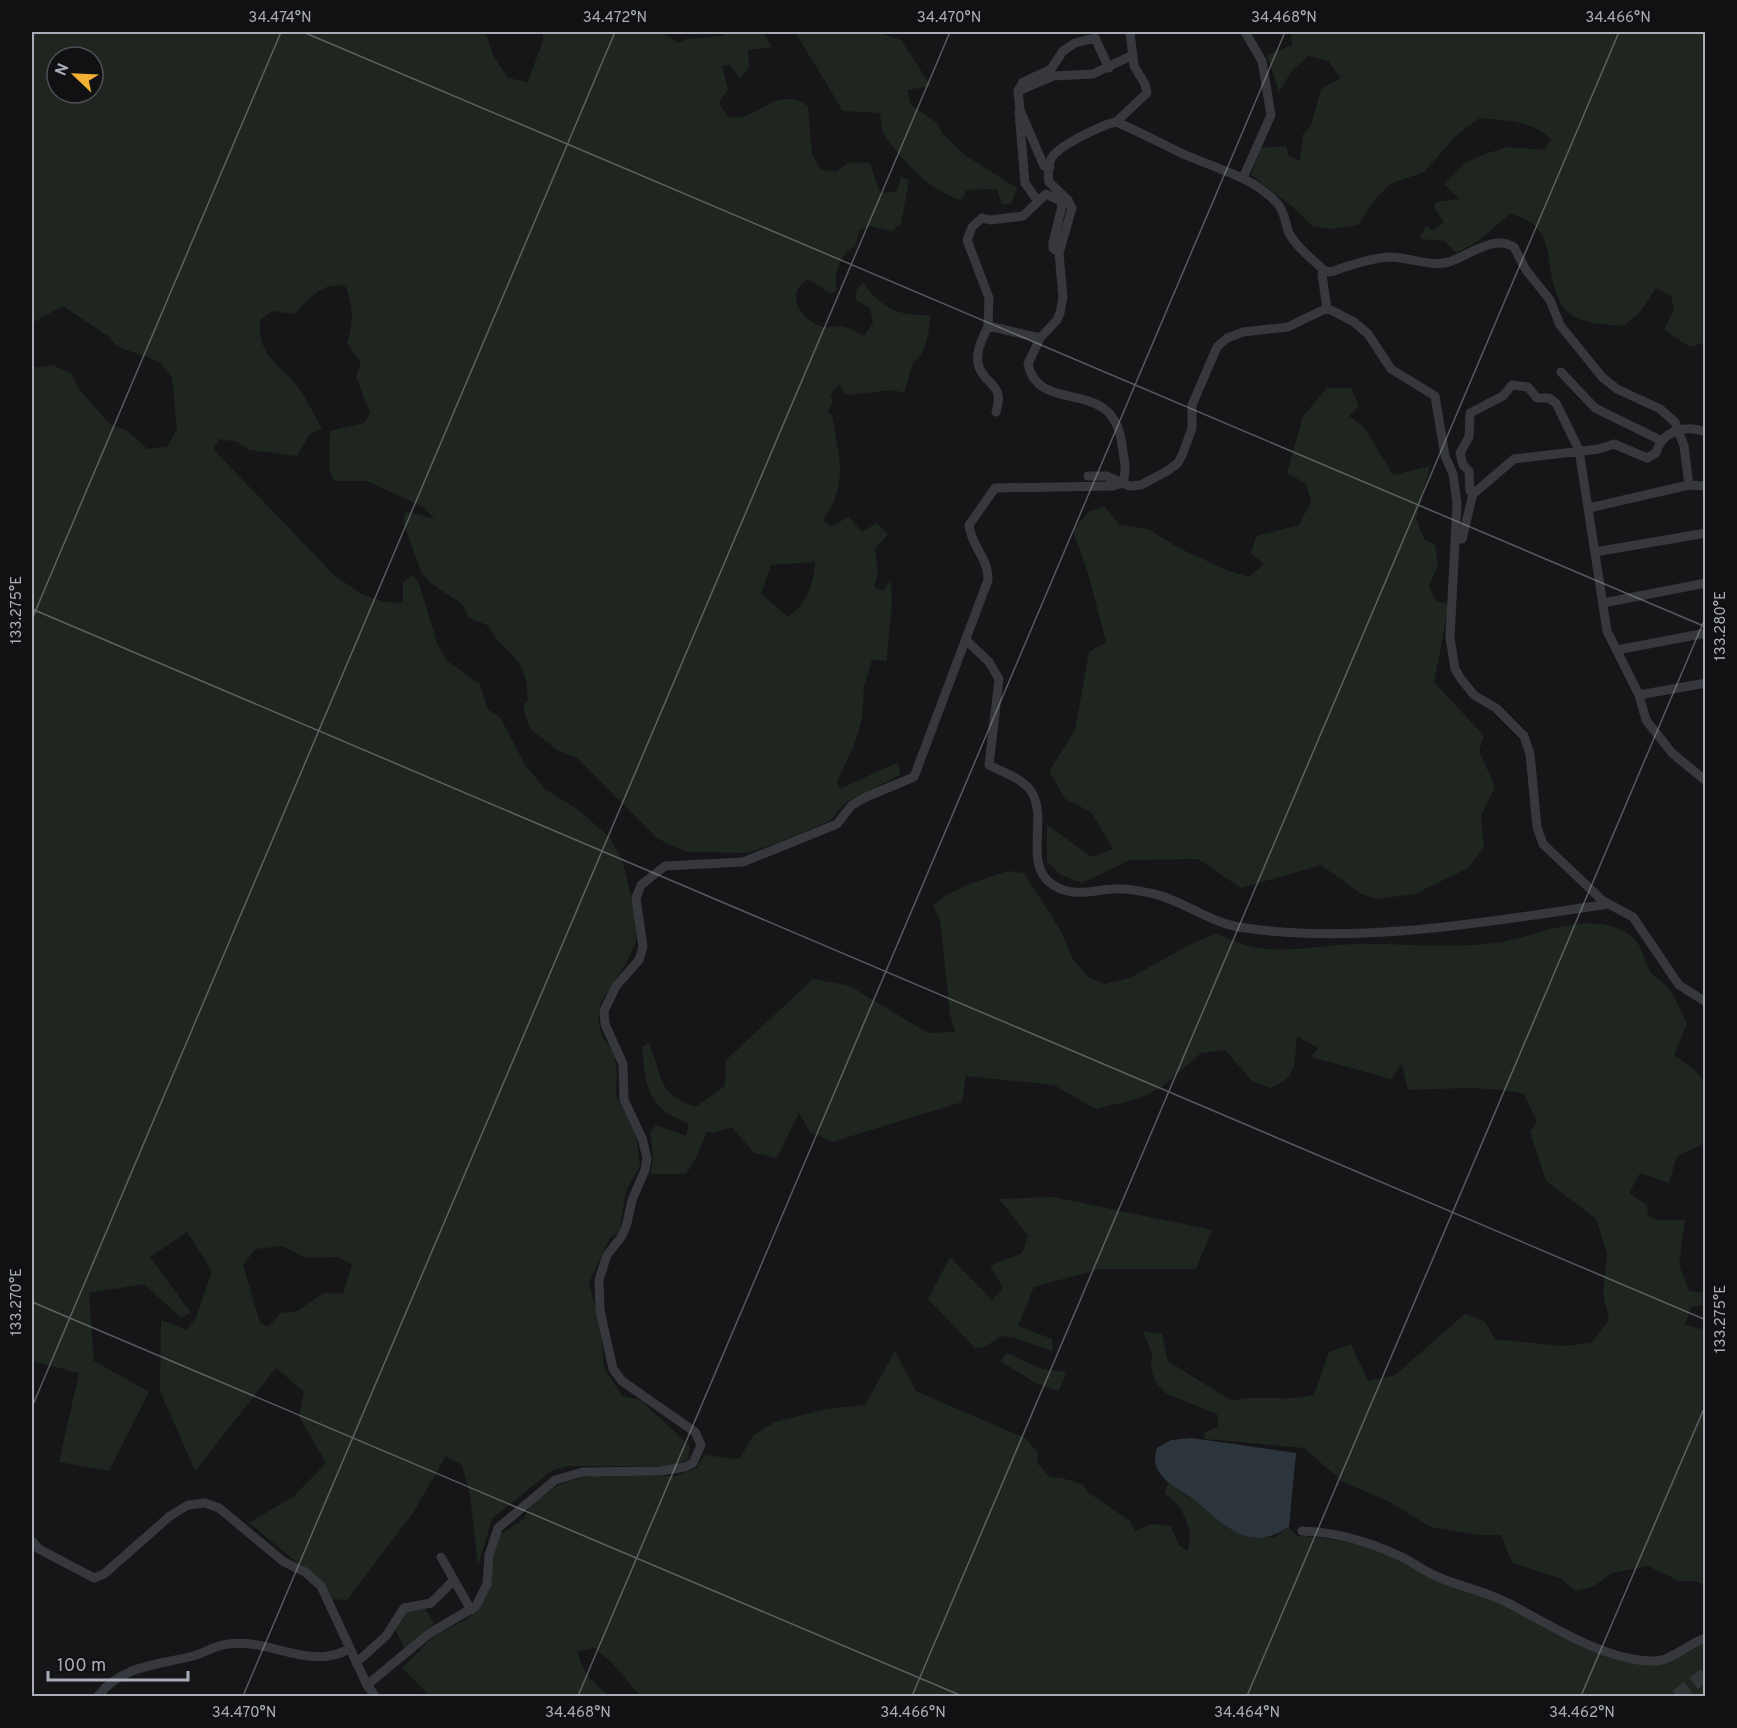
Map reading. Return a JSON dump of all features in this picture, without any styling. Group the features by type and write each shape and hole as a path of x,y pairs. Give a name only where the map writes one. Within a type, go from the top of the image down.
{"street":[{"path":"1123,483 1126,474 1118,423 1102,406 1090,400 1063,396 1040,385 1028,364 1040,338 1057,320 1063,297 1059,253 1072,208 1068,200 1049,182 1052,158 1058,150 1106,124 1116,122 1146,93 1145,84 1134,66 1130,32"},
{"path":"1243,178 1271,115 1262,61 1245,32"},
{"path":"1050,167 1044,166 1020,110 1018,91 1023,82 1051,69 1063,51 1075,43 1095,38 1109,68"},
{"path":"1018,91 1053,76 1093,74 1133,55"},
{"path":"1020,110 1018,112 1025,183 1037,200"},
{"path":"1116,122 1180,153 1243,178 1277,204 1284,214 1290,234 1324,270 1330,272 1386,257 1401,257 1426,263 1446,262 1468,256 1484,245 1508,243 1514,247 1526,270 1550,300 1560,324 1602,377 1617,389 1660,409 1679,430 1689,485"},
{"path":"996,412 999,403 998,391 980,367 978,355 988,326 989,298 967,240 968,233 982,218 990,220 1023,216 1037,200 1046,194 1060,201 1062,206 1053,243 1053,248 1059,253"},
{"path":"1324,270 1322,275 1327,308"},
{"path":"1088,476 1106,476 1130,486 1141,485 1178,463 1192,428 1192,405 1209,360 1227,338 1243,332 1288,327 1327,308"},
{"path":"1327,308 1354,322 1368,334 1391,369 1435,396 1445,456 1453,474 1456,491 1457,539 1450,637 1455,669 1474,695 1496,708 1524,736 1530,754 1537,827 1543,844 1603,901 1633,917 1679,985 1706,1002"},
{"path":"988,326 1040,338"},
{"path":"1561,372 1595,408 1660,440"},
{"path":"1473,494 1470,491 1469,471 1463,465 1460,453 1468,437 1470,413 1503,396 1512,385 1528,387 1537,398 1549,398 1556,403 1579,450 1607,631 1639,695 1646,720 1672,753 1706,781"},
{"path":"1457,539 1462,539 1473,494 1514,459 1599,449 1614,444 1647,458 1656,453 1660,440 1679,430 1697,429 1706,432"},
{"path":"367,1685 430,1634 471,1610 482,1596 487,1584 489,1555 498,1528 555,1480 583,1472 661,1471 685,1467 693,1463 701,1445 695,1432 622,1381 613,1369 600,1310 599,1280 607,1255 622,1236 647,1158 642,1138 624,1100 623,1064 605,1024 604,1011 616,986 639,960 643,947 636,904 641,885 665,866 743,862 837,824 852,805 866,796 914,777 942,707 957,656 966,640 988,580 988,567 970,538 969,525 995,488 1113,486 1123,483"},
{"path":"1588,508 1689,485 1706,486"},
{"path":"1595,552 1706,533"},
{"path":"1603,603 1706,583"},
{"path":"1617,650 1706,633"},
{"path":"966,640 989,662 999,679 989,765 1022,782 1031,792 1037,806 1041,869 1047,881 1065,892 1080,894 1115,889 1153,894 1237,927 1319,933 1448,927 1612,904"},
{"path":"1639,695 1706,683"},
{"path":"32,1541 39,1549 94,1578 104,1574 170,1516 188,1505 205,1503 219,1508 284,1562 305,1572 321,1586 349,1649 375,1696"},
{"path":"1302,1531 1340,1534 1387,1550 1436,1576 1509,1602 1602,1650 1624,1657 1654,1662 1674,1654 1690,1642 1706,1638"},
{"path":"441,1557 471,1610"},
{"path":"356,1663 386,1636 404,1608 431,1603 454,1580"},
{"path":"98,1696 119,1677 138,1667 193,1656 228,1643 274,1647 305,1657 334,1657 349,1649"}],"shaded area":[{"path":"32,32 485,32 494,57 508,78 528,82 543,40 543,32 660,32 679,43 686,39 724,36 725,32 763,32 772,47 748,50 749,67 740,79 730,65 722,66 728,89 719,103 728,117 749,114 776,101 796,100 808,106 812,155 821,169 836,172 849,162 870,163 880,193 897,191 901,177 909,180 901,224 892,231 870,226 860,230 855,246 849,250 839,265 836,290 831,294 808,279 801,285 796,299 802,313 815,324 825,327 845,327 864,336 873,323 870,308 855,299 857,289 863,283 877,298 892,309 909,314 930,315 925,347 913,362 904,393 893,390 846,395 839,385 830,395 833,400 828,412 832,416 840,470 836,495 823,520 831,526 849,517 862,532 877,523 888,534 875,549 878,571 874,587 883,591 890,581 892,600 887,661 872,660 864,686 862,719 854,745 837,782 840,789 898,762 900,775 846,802 831,820 779,842 747,853 687,852 658,839 577,758 557,750 530,729 523,706 528,700 526,681 519,663 498,641 489,626 469,618 462,604 429,582 421,572 403,521 406,511 435,519 423,507 367,481 334,481 329,469 330,431 364,423 370,413 356,377 361,363 347,343 352,315 346,287 330,286 317,292 295,314 272,311 260,320 262,342 266,350 298,387 322,428 309,435 297,456 250,450 237,442 219,439 214,448 335,576 363,595 385,602 403,603 403,582 412,575 419,583 437,643 447,661 480,684 488,710 500,717 525,765 545,789 580,811 610,838 622,859 636,917 636,941 628,960 601,1002 598,1018 602,1037 614,1051 617,1071 616,1096 636,1135 640,1166 626,1191 619,1232 609,1239 589,1283 600,1327 604,1368 622,1396 641,1400 690,1446 688,1459 673,1466 568,1466 551,1471 492,1519 478,1566 470,1495 462,1465 446,1456 413,1513 347,1600 330,1599 323,1584 249,1523 294,1496 326,1463 299,1416 304,1392 276,1368 195,1471 160,1391 161,1320 186,1330 196,1318 212,1271 187,1232 150,1257 191,1313 181,1318 144,1284 89,1293 94,1361 149,1392 109,1471 59,1462 79,1373 32,1361 32,368 52,365 71,373 78,388 109,423 127,431 148,449 167,447 177,429 172,377 158,361 118,347 109,337 63,306 32,323","holes":["815,562 808,593 788,617 761,594 771,565","282,1246 306,1258 339,1257 352,1265 343,1294 324,1293 297,1311 281,1313 268,1327 260,1323 243,1265 256,1249"]},
{"path":"795,32 876,32 901,40 931,86 907,90 911,105 937,123 942,133 963,154 1017,188 1011,203 1002,205 997,189 967,190 961,200 928,183 909,165 885,136 880,113 843,111"},
{"path":"1291,32 1705,32 1705,342 1690,347 1664,330 1674,309 1671,296 1656,288 1640,312 1623,326 1590,322 1569,313 1556,294 1547,248 1542,235 1531,223 1511,213 1478,241 1457,253 1444,241 1420,239 1426,226 1433,231 1444,222 1434,208 1436,202 1460,199 1444,184 1465,163 1508,147 1544,150 1551,140 1528,125 1480,118 1457,135 1424,172 1390,184 1376,198 1358,225 1330,229 1312,226 1294,208 1251,175 1261,148 1286,146 1289,156 1300,161 1303,134 1311,126 1321,89 1341,78 1328,61 1308,56 1291,72 1279,92 1267,55 1292,45"},
{"path":"1327,388 1351,388 1359,406 1349,416 1364,427 1393,475 1430,466 1416,519 1424,539 1435,545 1438,565 1429,587 1436,601 1449,605 1434,682 1484,736 1479,751 1495,787 1481,816 1484,848 1468,868 1415,894 1377,899 1361,894 1321,865 1241,888 1198,859 1130,860 1082,883 1061,875 1047,861 1047,825 1092,857 1113,849 1091,812 1065,799 1049,771 1075,730 1089,652 1106,642 1088,573 1073,531 1088,512 1104,506 1120,525 1149,529 1177,547 1226,570 1249,577 1264,564 1251,554 1256,536 1299,525 1311,501 1306,484 1287,473 1303,416"},
{"path":"1008,871 1024,873 1061,931 1073,959 1088,977 1105,984 1130,978 1187,946 1216,933 1236,942 1271,949 1363,944 1446,946 1495,943 1563,926 1597,924 1613,927 1628,934 1638,943 1651,972 1671,991 1687,1024 1674,1055 1696,1071 1705,1084 1705,1143 1677,1156 1669,1183 1640,1173 1629,1193 1647,1205 1648,1216 1658,1220 1685,1220 1679,1265 1689,1291 1705,1293 1705,1305 1691,1307 1685,1325 1702,1329 1705,1336 1705,1585 1695,1581 1679,1581 1648,1566 1612,1573 1593,1587 1575,1591 1560,1578 1512,1563 1501,1535 1480,1535 1431,1527 1386,1500 1343,1482 1304,1448 1205,1439 1204,1433 1219,1426 1217,1414 1167,1394 1155,1382 1151,1368 1152,1354 1143,1331 1162,1334 1168,1361 1232,1401 1314,1395 1329,1352 1351,1344 1368,1381 1395,1375 1465,1314 1484,1321 1495,1339 1563,1346 1591,1343 1609,1320 1603,1293 1607,1253 1596,1219 1546,1181 1530,1132 1537,1122 1524,1094 1510,1091 1452,1088 1408,1090 1402,1064 1391,1079 1311,1057 1318,1048 1297,1036 1295,1061 1291,1073 1281,1083 1271,1088 1253,1082 1225,1050 1201,1053 1161,1088 1137,1099 1095,1109 1054,1085 966,1076 962,1102 832,1142 810,1132 799,1113 777,1158 754,1153 732,1127 714,1133 707,1131 695,1160 686,1174 651,1174 653,1156 650,1132 656,1125 686,1136 689,1125 661,1108 650,1093 645,1075 642,1047 649,1043 667,1090 683,1102 696,1107 725,1086 726,1060 813,979 850,986 928,1033 955,1032 950,1014 940,920 933,906 958,889"},
{"path":"1053,1197 1212,1230 1196,1269 1100,1269 1034,1287 1018,1326 1052,1339 1053,1351 1001,1336 985,1347 975,1348 928,1299 950,1257 992,1300 1003,1288 990,1266 1022,1253 1028,1236 999,1199"},
{"path":"895,1351 916,1391 1025,1438 1038,1453 1037,1463 1050,1477 1082,1484 1089,1493 1130,1521 1135,1531 1152,1524 1171,1526 1178,1544 1187,1551 1190,1536 1186,1519 1177,1504 1165,1494 1168,1483 1195,1501 1273,1538 1289,1527 1297,1536 1360,1545 1422,1566 1618,1660 1652,1663 1705,1642 1706,1696 640,1696 614,1665 595,1648 578,1651 582,1665 589,1676 609,1696 430,1696 402,1668 434,1636 469,1618 480,1605 493,1548 499,1535 524,1519 530,1505 560,1484 589,1476 675,1476 697,1468 704,1455 739,1459 754,1435 775,1422 827,1409 865,1405"},
{"path":"1007,1353 1042,1369 1066,1372 1059,1391 1037,1384 1000,1361"},
{"path":"1191,1438 1296,1453 1289,1527 1262,1538 1239,1534 1166,1480 1156,1467 1157,1448 1171,1440"},
{"path":"425,1609 434,1623 405,1651 394,1626 407,1611"}],"tunnel":[{"path":"1677,1696 1706,1674"}]}
